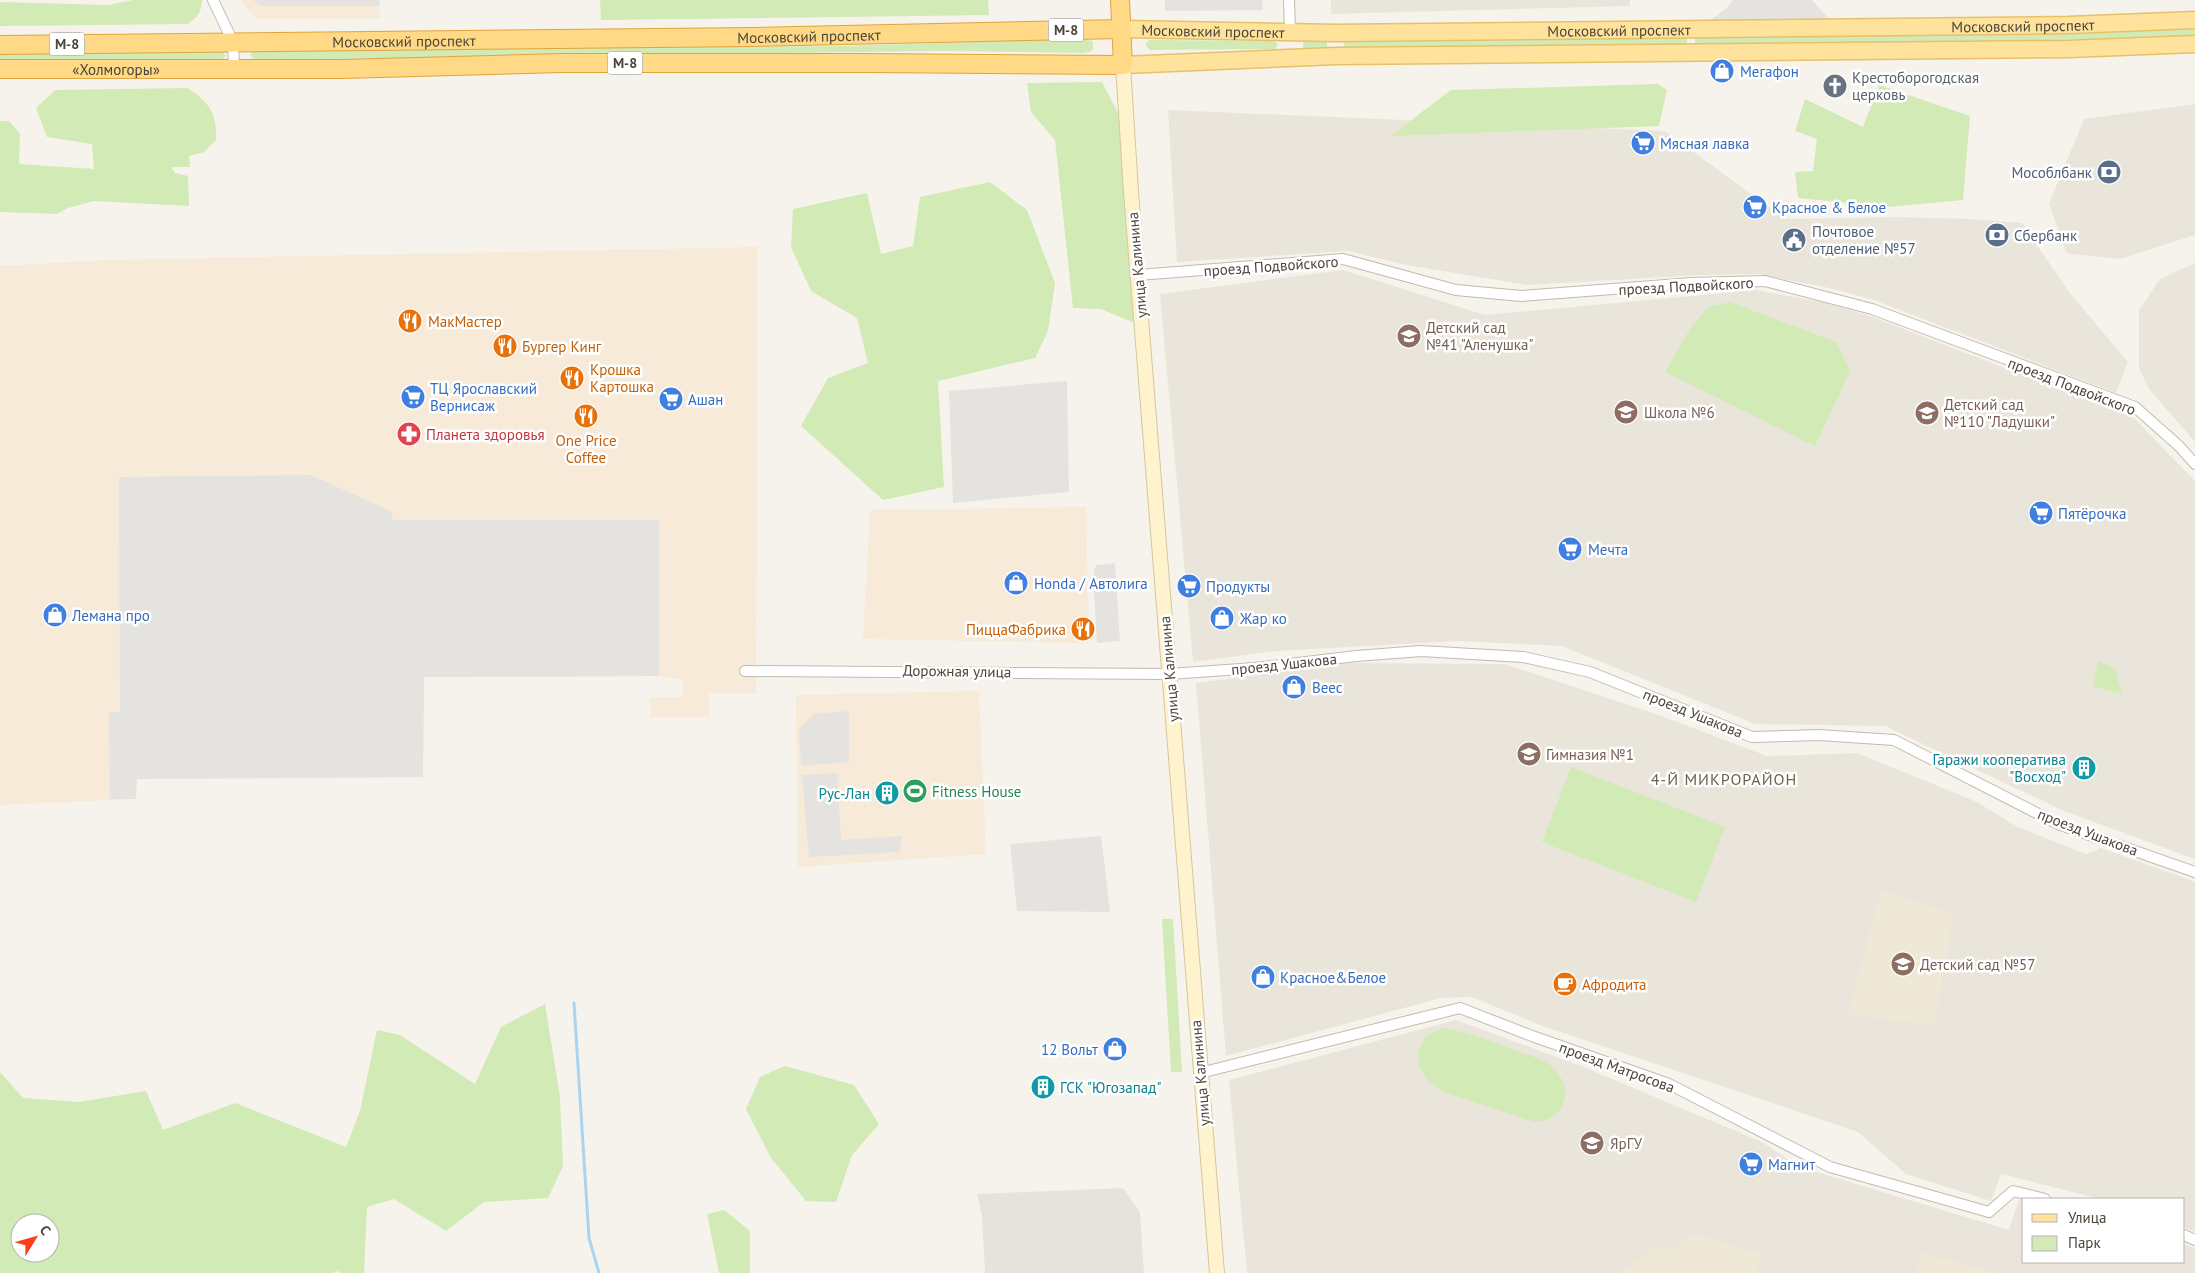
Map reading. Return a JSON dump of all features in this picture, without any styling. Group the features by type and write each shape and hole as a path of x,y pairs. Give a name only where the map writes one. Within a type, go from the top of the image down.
{"highway":[{"path":"1120,0 1123,65"},
{"name":"Московский проспект","path":"233,42 782,36 1121,29"},
{"name":"«Холмогоры»","path":"0,45 233,42"},
{"name":"Московский проспект","path":"234,68 341,69 571,63 1123,65"},
{"name":"«Холмогоры»","path":"0,69 234,68"}],"main road":[{"name":"Московский проспект","path":"1121,29 1336,33 2069,25 2195,20"},
{"path":"1290,33 1290,58"},
{"path":"1336,33 1336,56"},
{"name":"Московский проспект","path":"1123,65 1336,56 2069,49 2195,44"},
{"name":"улица Калинина","path":"1123,65 1217,1273"}],"street":[{"path":"213,0 233,42 234,68"},
{"path":"1289,0 1290,33"},
{"name":"проезд Подвойского","path":"1138,276 1344,259 1456,290 1520,296 1692,283 1766,282 1872,309 2136,407 2179,446 2195,464"},
{"name":"проезд Ушакова","path":"1170,674 1246,669 1356,656 1420,651 1524,657 1590,672 1752,737 1819,735 1894,740 2058,824 2195,872"},
{"name":"Дорожная улица","path":"745,670 1170,674"},
{"name":"проезд Матросова","path":"1200,1073 1460,1008 1532,1036 1668,1084 1830,1167 1989,1212 2012,1191 2042,1198"}],"shaded area":[{"path":"241,0 379,0 380,18 259,19 250,12"},
{"path":"253,0 379,0 380,6 261,6"},
{"path":"1165,0 1262,0 1263,10 1165,11"},
{"path":"1331,0 1630,0 1630,6 1331,14"},
{"path":"1733,0 1812,0 1829,19 1708,22 1727,8"},
{"path":"2195,104 2195,235 2120,259 2066,252 2049,204 2084,119"},
{"path":"1168,110 1665,131 1785,219 1897,217 1972,219 2022,223 2069,292 2128,362 2116,393 1874,300 1829,288 1758,274 1702,275 1528,285 1407,265 1348,251 1177,262"},
{"path":"758,247 756,694 709,694 709,717 650,717 650,698 683,697 682,679 659,676 424,677 423,777 137,779 136,799 0,805 0,266 106,260"},
{"path":"2195,263 2195,442 2149,389 2139,368 2139,310 2160,279"},
{"path":"1343,270 1485,315 1756,290 1826,303 1870,316 2134,418 2195,481 2195,859 2064,811 1885,726 1755,724 1562,646 1457,641 1276,651 1193,662 1160,294"},
{"path":"1067,381 1069,492 953,503 949,391"},
{"path":"311,475 390,511 393,520 659,520 659,676 424,677 423,777 137,779 136,799 110,799 109,712 120,712 119,477"},
{"path":"1086,507 1089,643 863,639 870,510"},
{"path":"1115,563 1120,641 1097,643 1093,575 1096,565"},
{"path":"1349,663 1505,664 1656,714 1767,756 1857,753 1977,802 2016,826 2086,854 2101,848 2195,882 2195,1232 2185,1227 2185,1198 2096,1198 2001,1174 1991,1201 1906,1174 1858,1132 1543,1026 1472,997 1441,998 1226,1056 1196,683"},
{"path":"979,691 986,854 798,867 796,695"},
{"path":"849,711 849,762 801,766 799,728 814,714"},
{"path":"837,773 841,840 902,836 900,852 809,857 802,775"},
{"path":"1101,836 1110,912 1017,911 1010,844"},
{"name":"Детский сад №57","path":"1881,891 1954,913 1934,1025 1848,1015"},
{"path":"1456,1020 1581,1066 1762,1142 1800,1167 2009,1230 2019,1200 2022,1201 2022,1263 2185,1263 2185,1244 2195,1249 2195,1273 1247,1273 1229,1080"},
{"path":"1123,1188 1140,1212 1144,1273 985,1273 982,1216 977,1194"},
{"path":"1693,1233 1761,1254 1756,1273 1620,1273 1657,1246 1673,1251"},
{"path":"1922,1253 1997,1273 1917,1273"}],"green space":[{"path":"133,0 202,0 198,14 188,24 0,26 0,2 108,5"},
{"path":"600,0 988,0 989,15 601,20"},
{"path":"2195,29 2195,35 2069,40 1695,44 1695,38 2069,34"},
{"path":"1687,38 1687,44 1344,48 1344,42"},
{"path":"1080,39 1093,41 1093,49 1090,52 941,51 255,60 250,55 254,50 844,46"},
{"path":"1149,40 1274,41 1278,44 1275,49 1150,50 1145,45"},
{"path":"1303,42 1327,42 1327,48 1303,48"},
{"path":"222,51 226,56 221,60 0,63 0,53"},
{"path":"1102,82 1119,115 1135,323 1101,309 1073,308 1055,140 1031,112 1027,83"},
{"path":"1658,84 1667,90 1659,126 1390,136 1451,90"},
{"path":"1879,85 1970,116 1963,200 1888,207 1798,198 1795,172 1813,171 1817,139 1795,131 1805,99 1863,127"},
{"path":"188,88 202,99 211,110 216,131 216,140 204,152 189,156 190,167 171,167 175,173 188,176 189,206 94,201 68,208 57,214 0,212 0,121 9,121 20,134 19,164 94,169 92,144 47,137 36,108 55,90"},
{"path":"990,182 1027,210 1055,283 1048,331 1035,358 938,381 944,487 883,500 801,426 828,378 868,363 857,318 811,291 791,247 793,209 867,193 881,254 913,246 920,197"},
{"path":"1730,302 1836,342 1850,371 1815,446 1665,372 1691,327 1709,307"},
{"path":"2098,661 2115,669 2122,694 2093,686"},
{"path":"1571,767 1725,827 1696,902 1542,842"},
{"path":"1162,919 1173,919 1182,1072 1171,1072"},
{"path":"545,1004 560,1097 563,1166 548,1198 484,1202 446,1231 394,1199 367,1207 364,1273 341,1273 338,1271 333,1273 0,1273 0,1072 23,1098 79,1102 146,1091 163,1130 235,1103 346,1147 360,1111 377,1030 400,1035 475,1084 501,1027"},
{"path":"1443,1028 1480,1038 1551,1065 1559,1074 1564,1085 1565,1096 1562,1106 1556,1114 1535,1122 1443,1092 1428,1080 1419,1066 1418,1050 1427,1035"},
{"path":"785,1066 854,1085 879,1124 852,1155 836,1202 806,1201 771,1158 746,1109 760,1077"},
{"path":"724,1210 750,1231 750,1273 719,1273 707,1214"}],"waterway":[{"path":"574,1003 589,1238 599,1273"}],"place":[{"name":"Мегафон","path":"1722,71"},
{"name":"Крестоборогодская церковь","path":"1835,86"},
{"name":"Мясная лавка","path":"1643,143"},
{"name":"Мособлбанк","path":"2109,172"},
{"name":"Красное & Белое","path":"1755,207"},
{"name":"Сбербанк","path":"1997,235"},
{"name":"Почтовое отделение №57","path":"1794,240"},
{"name":"МакМастер","path":"410,321"},
{"name":"Детский сад №41 \"Аленушка\"","path":"1409,336"},
{"name":"Бургер Кинг","path":"505,346"},
{"name":"Крошка Картошка","path":"572,378"},
{"name":"ТЦ Ярославский Вернисаж","path":"413,397"},
{"name":"Ашан","path":"671,399"},
{"name":"Школа №6","path":"1626,412"},
{"name":"Детский сад №110 \"Ладушки\"","path":"1927,413"},
{"name":"One Price Coffee","path":"586,416"},
{"name":"Планета здоровья","path":"409,434"},
{"name":"Пятёрочка","path":"2041,513"},
{"name":"Мечта","path":"1570,549"},
{"name":"Honda / Автолига","path":"1016,583"},
{"name":"Продукты","path":"1189,586"},
{"name":"Лемана про","path":"55,615"},
{"name":"Жар ко","path":"1222,618"},
{"name":"ПиццаФабрика","path":"1083,629"},
{"name":"Веес","path":"1294,687"},
{"name":"Гимназия №1","path":"1529,754"},
{"name":"Гаражи кооператива \"Восход\"","path":"2084,768"},
{"name":"Fitness House","path":"915,791"},
{"name":"Рус-Лан","path":"887,793"},
{"name":"Детский сад №57","path":"1903,964"},
{"name":"Красное&Белое","path":"1263,977"},
{"name":"Афродита","path":"1565,984"},
{"name":"12 Вольт","path":"1115,1049"},
{"name":"ГСК \"Югозапад\"","path":"1043,1087"},
{"name":"ЯрГУ","path":"1592,1143"},
{"name":"Магнит","path":"1751,1164"}],"district":[{"name":"4-Й МИКРОРАЙОН","path":"1724,779"}]}
